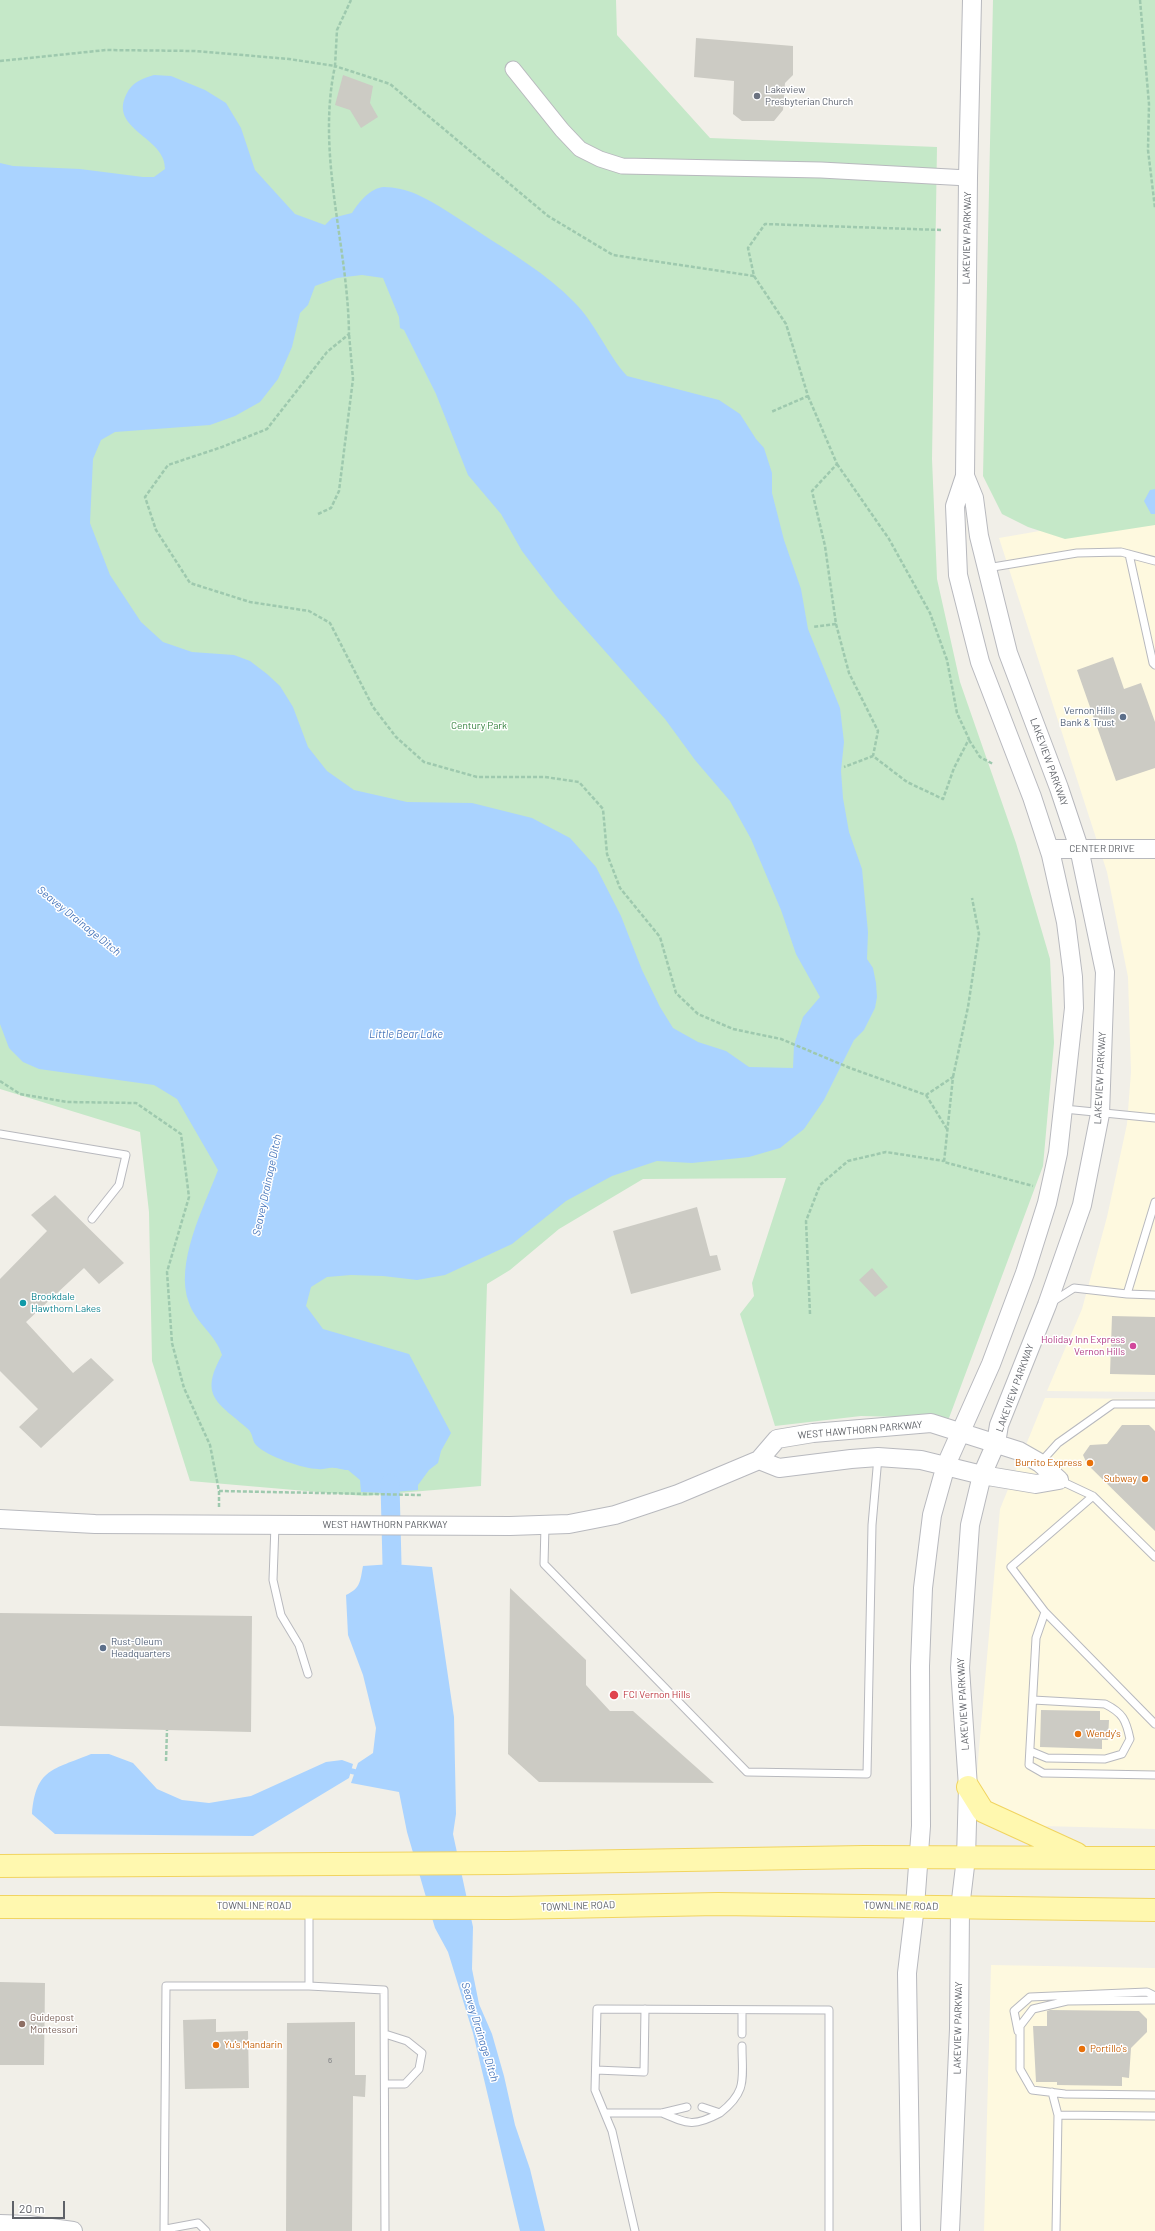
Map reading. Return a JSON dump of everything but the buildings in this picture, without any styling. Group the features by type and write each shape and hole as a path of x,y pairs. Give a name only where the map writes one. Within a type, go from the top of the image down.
{"main road":[{"path":"968,1787 983,1811 1084,1857"},
{"path":"0,1866 506,1863 864,1857 1155,1858"},
{"name":"TOWNLINE ROAD","path":"0,1907 507,1908 666,1904 1155,1910"}],"street":[{"name":"LAKEVIEW PARKWAY","path":"911,2231 907,1973 915,1906 921,1826 920,1666 923,1588 932,1515 946,1465 991,1364 1040,1227 1058,1153 1074,1008 1073,977 1066,922 1049,849 1032,798 980,662 958,575 955,506 965,476 968,178 972,0"},
{"path":"513,69 562,130 580,149 600,160 622,166 821,170 968,178"},
{"name":"LAKEVIEW PARKWAY","path":"950,2231 960,2029 960,1908 966,1858 968,1787 960,1668 970,1524 982,1475 996,1443 1000,1425 1047,1305 1082,1205 1100,1114 1105,972 1079,848 1060,788 1008,653 979,536 974,498 965,476"},
{"name":"CENTER DRIVE","path":"1049,849 1155,849"},
{"name":"WEST HAWTHORN PARKWAY","path":"0,1519 95,1524 451,1526 569,1524 615,1515 678,1494 759,1460 777,1439 813,1433 931,1423 1019,1451 1040,1463 1059,1480"},
{"path":"759,1460 779,1468 878,1457 921,1460 982,1475 1036,1484 1059,1480"},
{"path":"0,2224 29,2225 73,2231"}],"lane":[{"path":"987,568 1077,553 1121,552 1155,562"},
{"path":"1129,554 1153,663 1155,665"},
{"path":"1064,1109 1100,1114 1155,1118"},
{"path":"0,1134 126,1155 119,1185 92,1219"},
{"path":"1127,1294 1155,1202"},
{"path":"1047,1305 1074,1288 1127,1294 1155,1295"},
{"path":"1040,1463 1058,1444 1113,1404 1155,1404"},
{"path":"544,1525 544,1564 747,1772 867,1774 872,1524 878,1457"},
{"path":"1059,1480 1093,1496 1155,1557"},
{"path":"1093,1496 1011,1567 1045,1612 1155,1724"},
{"path":"275,1525 273,1580 281,1615 299,1645 308,1674"},
{"path":"1045,1612 1036,1638 1029,1764 1043,1773 1155,1775"},
{"path":"1030,1751 1047,1758 1105,1759 1122,1754 1130,1739 1126,1720 1114,1709 1105,1704 1033,1700"},
{"path":"310,1907 310,1986"},
{"path":"206,2231 198,2223 165,2230 166,1986 310,1986 384,1990 386,2231"},
{"path":"1020,2036 1014,2011 1030,1997 1147,1992 1155,1996"},
{"path":"1155,2000 1067,2001 1033,2009 1020,2026 1020,2069 1032,2090 1155,2095"},
{"path":"635,2231 612,2131 595,2090 597,2009 829,2010 829,2231"},
{"path":"596,2070 644,2072 645,2009"},
{"path":"742,2010 742,2034"},
{"path":"385,2034 407,2041 422,2053 419,2069 405,2084 385,2084"},
{"path":"662,2113 686,2123 703,2122 720,2113 732,2103 742,2089 742,2046"},
{"path":"1052,2092 1058,2115 1056,2231"},
{"path":"605,2113 662,2113 687,2107"},
{"path":"702,2107 720,2113"},
{"path":"1058,2115 1155,2116"}],"path":[{"path":"318,514 331,508 339,491 354,379 349,334 349,300 336,211 328,140 329,95 335,66 337,30 351,0"},
{"path":"1140,0 1148,104 1148,150 1155,208"},
{"path":"0,61 106,50 195,51 289,59 335,66 390,84 548,216 613,255 754,276"},
{"path":"941,230 765,224 748,248 754,276 786,324 808,396 837,464 889,539 930,613 947,660 957,713 969,739 980,757 993,764"},
{"path":"349,334 327,352 267,429 222,447 168,465 146,496 156,530 190,583 250,602 309,611 330,623 373,707 396,737 424,762 477,777 545,777 579,782 603,809 607,854 620,888 660,937 676,993 698,1014 733,1029 781,1039 850,1068 926,1095 947,1130"},
{"path":"771,412 808,396"},
{"path":"837,464 812,491 825,546 836,624 849,673 878,731 873,756"},
{"path":"814,627 836,624"},
{"path":"873,756 907,782 943,799 954,768 969,739"},
{"path":"844,767 873,756"},
{"path":"944,1162 953,1077 968,1007 979,934 972,898"},
{"path":"926,1095 953,1077"},
{"path":"0,1081 20,1094 67,1102 136,1103 181,1134 189,1197 167,1272 172,1343 184,1388 210,1445 219,1491 351,1495 421,1495"},
{"path":"810,1314 806,1221 820,1184 848,1161 886,1152 944,1162 1034,1186"},
{"path":"166,1761 167,1730"}],"shaded area":[{"path":"1155,511 1155,1392 1047,1391 1082,1309 1107,1217 1127,1124 1131,1072 1128,977 1107,872 999,538"},
{"path":"1045,1398 1155,1399 1155,1829 1005,1825 976,1783 1000,1509"},
{"path":"991,1965 1155,1968 1155,2231 984,2231"}],"green space":[{"name":"Century Park","path":"0,0 616,0 617,35 710,138 937,147 932,459 937,579 960,682 1016,843 1050,959 1054,1043 1043,1166 949,1418 861,1416 775,1426 740,1314 754,1296 752,1283 786,1178 643,1179 559,1229 510,1270 487,1284 481,1486 364,1496 190,1481 152,1361 149,1212 140,1132 0,1089"},
{"path":"993,0 1155,0 1155,525 1065,539 1028,527 1002,514 983,476"}],"water":[{"name":"Little Bear Lake","path":"154,75 171,76 205,90 226,103 241,128 255,170 295,214 325,225 332,218 352,213 365,196 379,188 396,188 416,194 432,202 516,256 552,282 582,311 613,358 627,376 719,400 740,414 756,439 764,448 772,473 772,493 784,540 801,589 808,629 840,708 844,742 841,771 843,798 849,832 862,869 868,932 867,959 873,968 877,997 875,1008 864,1030 854,1040 824,1100 804,1129 780,1148 749,1157 692,1163 657,1161 612,1176 566,1201 512,1244 445,1275 417,1280 383,1276 351,1275 327,1277 311,1287 306,1306 323,1329 409,1354 451,1433 441,1451 438,1463 429,1470 418,1485 418,1490 393,1492 392,1483 385,1484 385,1493 361,1492 360,1480 348,1470 304,1467 276,1457 256,1445 250,1431 228,1412 215,1398 212,1390 212,1381 215,1369 222,1355 215,1341 192,1310 185,1288 185,1271 193,1236 218,1170 177,1099 154,1085 39,1069 23,1062 9,1048 0,1024 0,163 13,166 80,169 154,177 165,169 163,158 157,149 131,125 125,117 123,107 126,95 131,87 137,82","holes":["362,275 383,278 399,317 400,328 404,330 436,394 468,475 501,514 522,551 557,597 665,719 695,760 730,801 751,839 781,910 796,954 820,997 803,1017 794,1045 793,1068 749,1067 726,1051 698,1042 673,1028 660,1007 642,970 621,916 596,867 570,838 532,818 472,803 407,802 354,790 327,771 308,747 293,707 280,686 267,674 250,661 234,655 192,652 163,642 141,622 110,575 90,523 93,459 101,440 115,432 210,425 235,416 260,402 278,379 292,347 300,313 308,305 315,286 337,278"]},
{"path":"1155,489 1155,514 1151,514 1144,501 1150,490"},
{"path":"392,1564 432,1567 454,1717 456,1814 453,1834 473,1927 472,1969 479,2004 492,2034 504,2076 515,2125 530,2169 545,2231 520,2231 473,2033 448,1952 435,1928 407,1832 399,1792 351,1783 358,1763 373,1753 376,1728 363,1675 348,1635 346,1595 355,1590 359,1584 363,1566"},
{"path":"91,1754 109,1754 133,1763 157,1789 182,1800 209,1803 251,1796 326,1762 342,1760 353,1764 349,1778 253,1836 55,1834 32,1814 34,1799 38,1787 42,1779 57,1768"}],"waterway":[{"name":"Seavey Drainage Ditch","path":"390,1484 392,1564"},
{"path":"351,1771 355,1772"}],"place":[{"name":"Lakeview Presbyterian Church","path":"757,96"},
{"name":"Vernon Hills Bank & Trust","path":"1123,717"},
{"name":"Brookdale Hawthorn Lakes","path":"23,1303"},
{"name":"Holiday Inn Express Vernon Hills","path":"1133,1346"},
{"name":"Burrito Express","path":"1090,1463"},
{"name":"Subway","path":"1145,1479"},
{"name":"Rust-Oleum Headquarters","path":"103,1648"},
{"name":"FCI Vernon Hills","path":"614,1695"},
{"name":"Wendy's","path":"1078,1734"},
{"name":"Guidepost Montessori","path":"22,2024"},
{"name":"Yu's Mandarin","path":"216,2045"},
{"name":"Portillo's","path":"1082,2049"}]}
